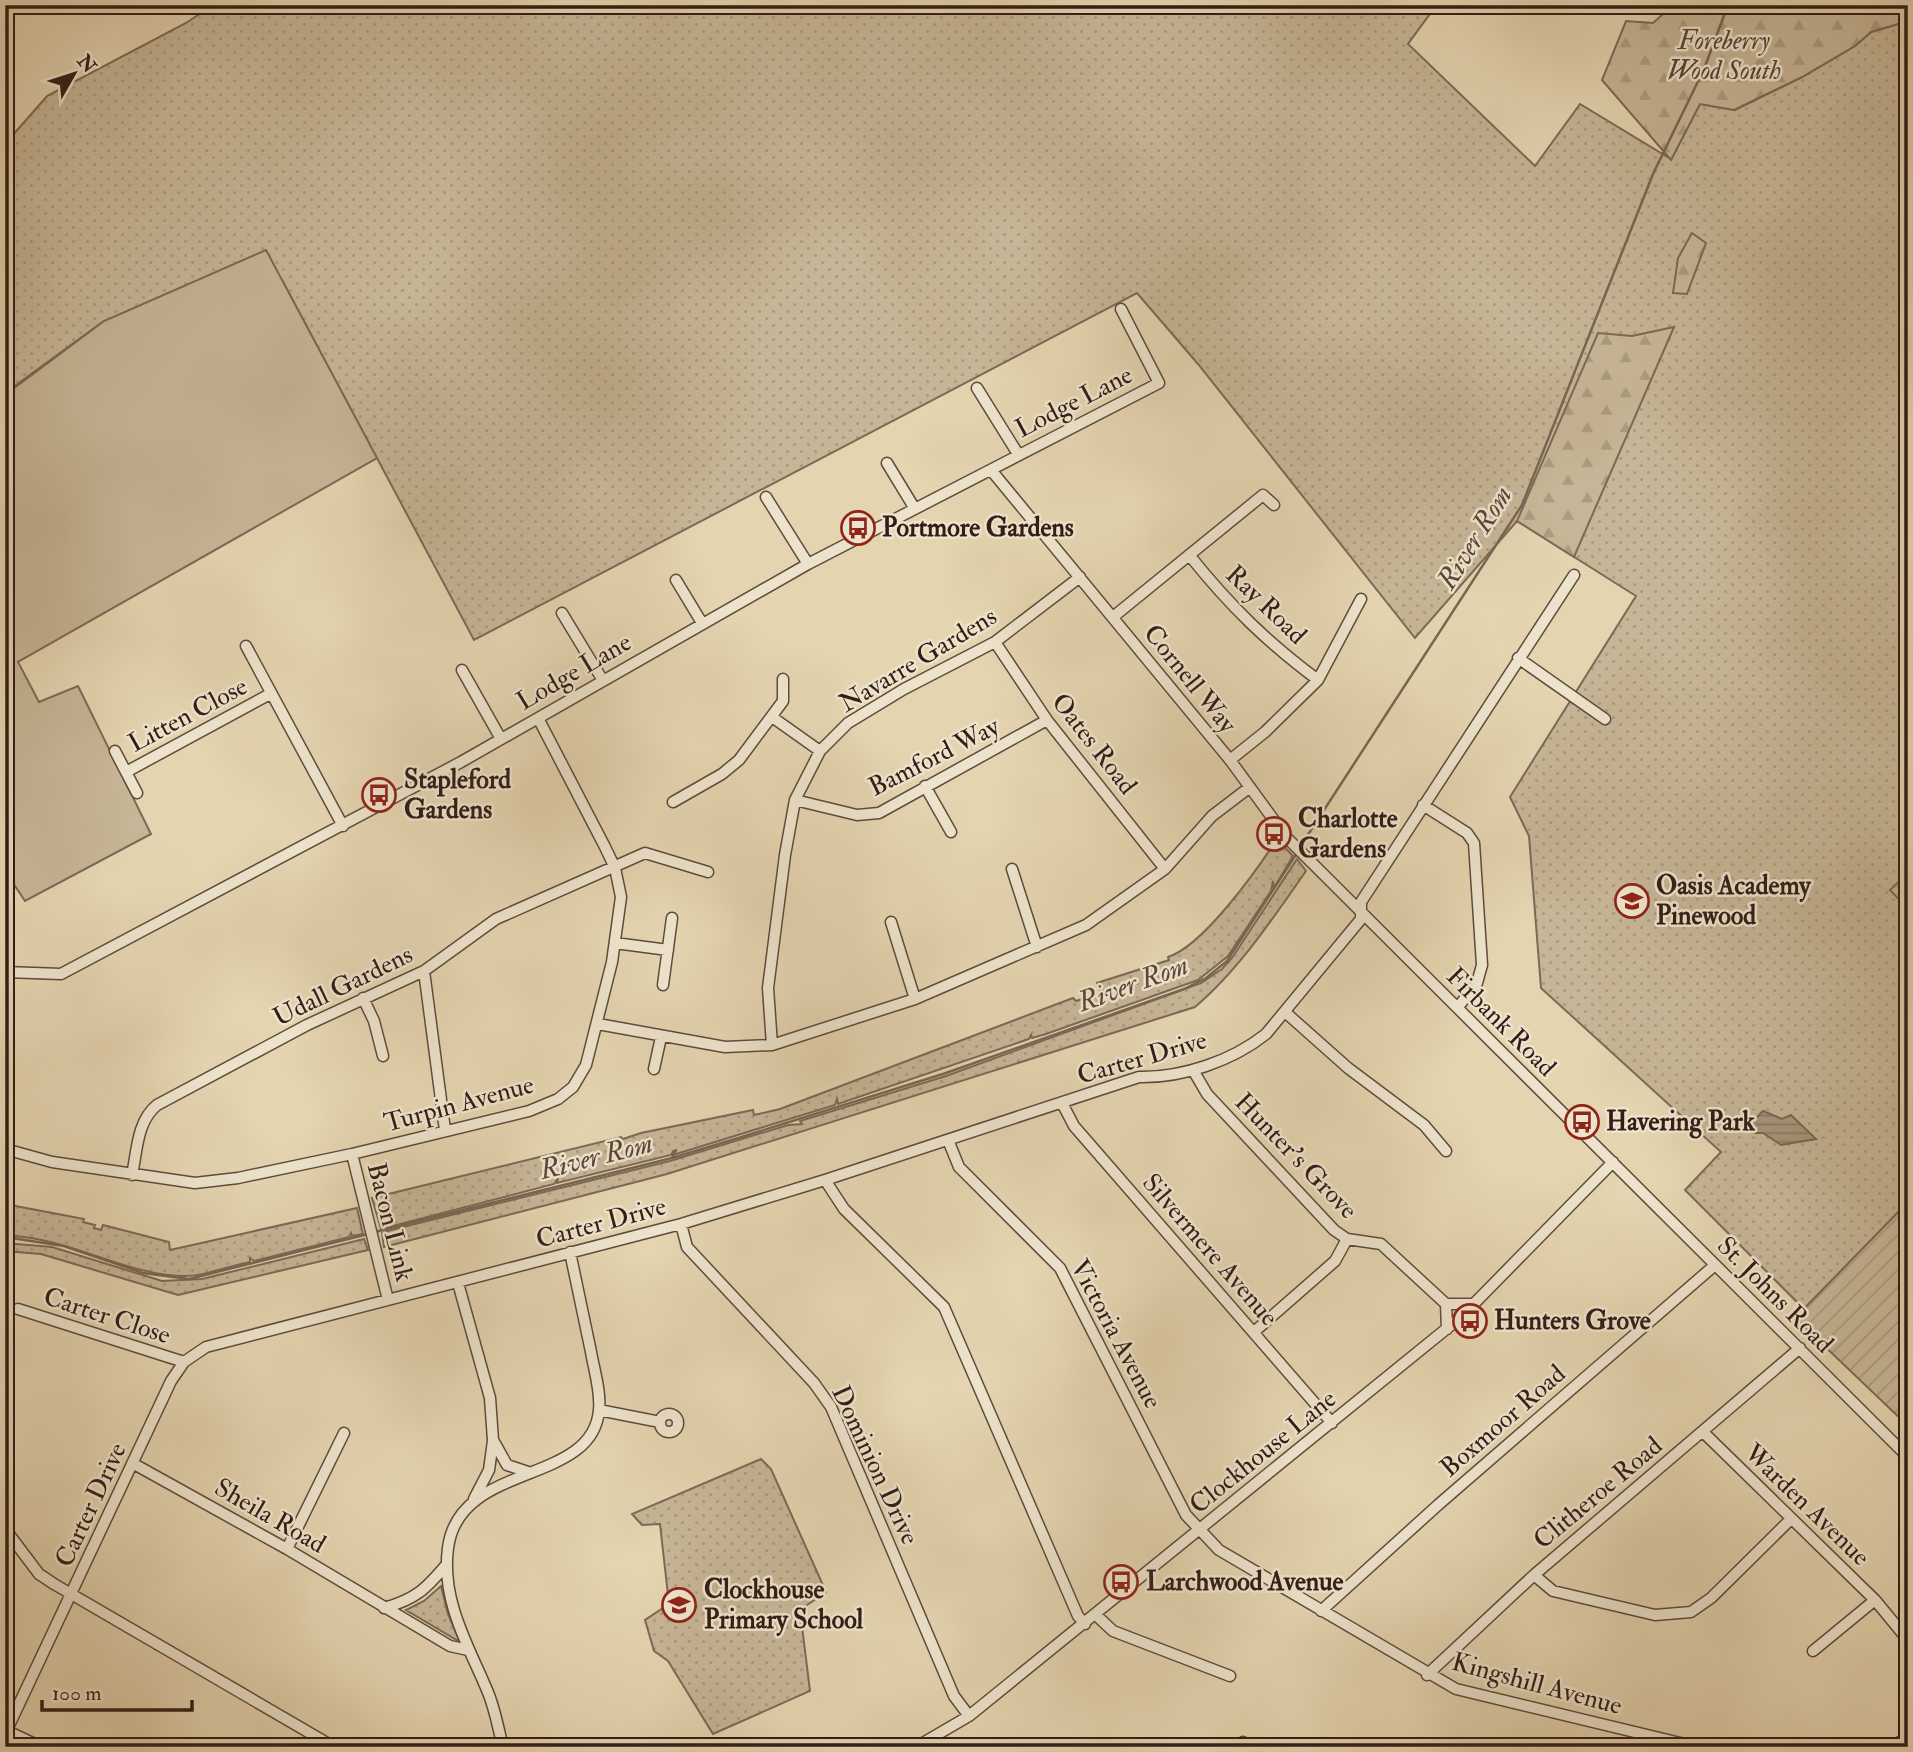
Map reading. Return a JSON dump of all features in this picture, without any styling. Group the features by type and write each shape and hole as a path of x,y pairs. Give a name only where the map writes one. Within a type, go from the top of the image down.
{"street":[{"name":"Lodge Lane","path":"5,972 61,974 343,826 808,564 1159,383 1121,309"},
{"path":"977,388 1018,454"},
{"path":"887,463 915,509"},
{"name":"Cornell Way","path":"991,470 1230,760 1291,841 1361,910"},
{"path":"1113,617 1263,495 1274,505"},
{"path":"766,497 808,564"},
{"name":"Ray Road","path":"1190,556 1228,603 1270,644 1318,680"},
{"name":"Carter Drive","path":"6,1732 171,1381 184,1363 206,1347 681,1224 825,1181 1139,1077 1165,1078 1193,1070 1252,1045 1285,1012 1361,919 1361,902 1574,575"},
{"name":"Navarre Gardens","path":"772,1045 768,988 795,800 820,751 848,723 904,689 995,642 1080,577"},
{"path":"676,580 702,623"},
{"path":"1230,760 1265,732 1318,680 1361,599"},
{"path":"562,613 602,679"},
{"name":"Oates Road","path":"995,642 1047,720 1165,869"},
{"name":"Litten Close","path":"246,646 343,826"},
{"path":"1518,658 1605,719"},
{"path":"462,670 501,739"},
{"path":"673,802 722,774 739,760 783,701 783,679"},
{"name":"Litten Close","path":"126,772 270,694"},
{"path":"772,717 820,751"},
{"name":"Turpin Avenue","path":"5,1149 52,1162 195,1183 238,1178 352,1154 445,1129 529,1111 558,1099 581,1075 598,1024 615,943 621,897 615,868 538,718"},
{"name":"Bamford Way","path":"795,800 857,815 879,813 1047,720"},
{"path":"115,751 137,793"},
{"path":"925,786 951,832"},
{"path":"598,1024 725,1047 772,1045 915,999 1086,925 1165,869 1212,816 1250,787"},
{"path":"1423,805 1467,833 1474,844 1482,965 1477,983 1458,1007"},
{"name":"Udall Gardens","path":"132,1175 141,1128 147,1112 363,998 424,971 496,919 645,853 708,872"},
{"path":"1012,869 1037,947"},
{"name":"Firbank Road","path":"1361,910 1613,1162"},
{"path":"663,985 672,918"},
{"path":"891,922 915,999"},
{"path":"615,943 668,950"},
{"path":"424,971 445,1129"},
{"path":"363,998 383,1056"},
{"path":"1285,1012 1348,1068 1424,1125 1446,1150"},
{"path":"654,1069 661,1037"},
{"name":"Hunter's Grove","path":"1193,1070 1207,1094 1334,1230 1347,1239 1381,1244 1446,1304"},
{"name":"Silvermere Avenue","path":"1062,1103 1073,1126 1332,1423"},
{"name":"Victoria Avenue","path":"948,1140 959,1167 1060,1268 1186,1515 1199,1530"},
{"name":"Bacon Link","path":"352,1154 388,1300"},
{"name":"St. Johns Road","path":"1613,1162 1908,1457"},
{"name":"Clockhouse Lane","path":"916,1747 969,1717 1097,1616 1447,1329 1613,1162"},
{"path":"825,1181 844,1209 944,1307 1085,1625"},
{"name":"Dominion Drive","path":"681,1224 687,1247 814,1383 831,1407 954,1696 969,1717"},
{"path":"1254,1332 1335,1261 1347,1239"},
{"path":"474,1500 528,1472 573,1454 593,1434 600,1410 598,1387 570,1252"},
{"name":"Boxmoor Road","path":"1321,1611 1438,1504 1715,1265"},
{"path":"458,1283 489,1398 493,1440 489,1470 474,1500 454,1525 447,1564 450,1600 468,1650 488,1692 503,1747"},
{"path":"1447,1329 1446,1304 1474,1304"},
{"name":"Carter Close","path":"18,1309 184,1363"},
{"name":"Clitheroe Road","path":"1427,1675 1534,1575 1800,1348"},
{"path":"600,1410 660,1422"},
{"name":"Warden Avenue","path":"1703,1432 1875,1600 1908,1640"},
{"path":"287,1549 344,1433"},
{"path":"493,1440 507,1465 528,1472"},
{"name":"Sheila Road","path":"134,1464 287,1549 450,1646 468,1650"},
{"path":"1534,1575 1553,1591 1655,1615 1691,1612 1711,1598 1791,1519"},
{"path":"5,1528 38,1574 334,1747"},
{"name":"Kingshill Avenue","path":"1199,1530 1219,1550 1427,1675 1456,1689 1697,1747"},
{"path":"384,1608 411,1600 429,1585 447,1564"},
{"path":"1813,1651 1875,1600"},
{"path":"1097,1616 1113,1631 1230,1675"},
{"path":"6,1732 41,1747"},
{"path":"1891,1747 1908,1737"}],"green space":[{"path":"213,5 1426,5 1432,11 1408,44 1535,166 1580,104 1671,159 1700,104 1735,110 1802,77 1855,46 1871,32 1898,24 1908,13 1908,1202 1804,1309 1685,1190 1721,1152 1541,988 1529,836 1510,797 1636,596 1517,521 1415,638 1198,364 1137,293 474,640 282,280 104,321 5,393 5,144 47,96 186,23"},
{"name":"Foreberry Wood South","path":"1673,5 1908,5 1908,13 1898,24 1871,32 1855,46 1802,77 1734,110 1700,104 1671,160 1602,80 1626,21 1653,23"},
{"path":"1692,233 1706,243 1687,294 1673,293 1678,258"},
{"path":"266,250 377,458 18,662 39,702 78,686 151,834 25,901 5,871 5,395 104,321"},
{"path":"1674,327 1574,557 1517,521 1598,333 1632,336"},
{"path":"1277,839 1293,856 1274,888 1273,881 1271,891 1228,956 1198,980 1046,1034 1032,1038 1031,1035 1029,1039 838,1104 837,1099 835,1105 673,1155 674,1150 671,1155 557,1183 558,1178 554,1184 381,1229 372,1198 621,1137 623,1139 753,1110 754,1115 780,1109 1073,998 1076,1001 1101,993 1097,983 1169,960 1168,957 1197,938 1228,906"},
{"path":"1297,859 1306,871 1241,960 1195,1007 667,1174 384,1247 382,1233 391,1230 670,1161 788,1125 802,1124 800,1121 946,1076 1201,983 1222,969 1232,958"},
{"path":"1908,873 1908,909 1890,890"},
{"path":"1908,1202 1908,1426 1795,1318"},
{"path":"5,1204 84,1219 83,1222 95,1225 94,1228 101,1230 103,1225 169,1242 170,1250 357,1208 363,1234 352,1236 351,1233 349,1237 254,1261 250,1258 250,1262 216,1271 181,1276 139,1269 34,1238 12,1236 12,1231 5,1235"},
{"path":"364,1239 368,1250 178,1295 41,1254 5,1251 5,1243 52,1247 162,1281 202,1279"},
{"path":"761,1459 771,1469 826,1592 800,1610 810,1691 713,1734 668,1661 654,1651 645,1620 669,1604 660,1524 642,1525 632,1514"},
{"path":"441,1586 448,1614 460,1642 406,1610 424,1601"}],"shaded area":[{"path":"1763,1111 1782,1119 1791,1115 1816,1139 1781,1145 1763,1133 1755,1133 1752,1122"}],"waterway":[{"name":"River Rom","path":"1300,847 1522,505 1653,174 1704,69 1728,5"},
{"name":"River Rom","path":"375,1232 672,1158 943,1074 1184,989 1206,978 1227,961 1297,853"},
{"name":"River Rom","path":"672,1158 676,1150"},
{"name":"River Rom","path":"5,1237 64,1246 143,1273 189,1279 368,1234"}],"place":[{"name":"Portmore Gardens","path":"858,528"},
{"name":"Stapleford Gardens","path":"379,795"},
{"name":"Charlotte Gardens","path":"1274,834"},
{"name":"Oasis Academy Pinewood","path":"1632,901"},
{"name":"Havering Park","path":"1582,1122"},
{"name":"Hunters Grove","path":"1470,1321"},
{"name":"Larchwood Avenue","path":"1121,1582"},
{"name":"Clockhouse Primary School","path":"679,1605"}]}
